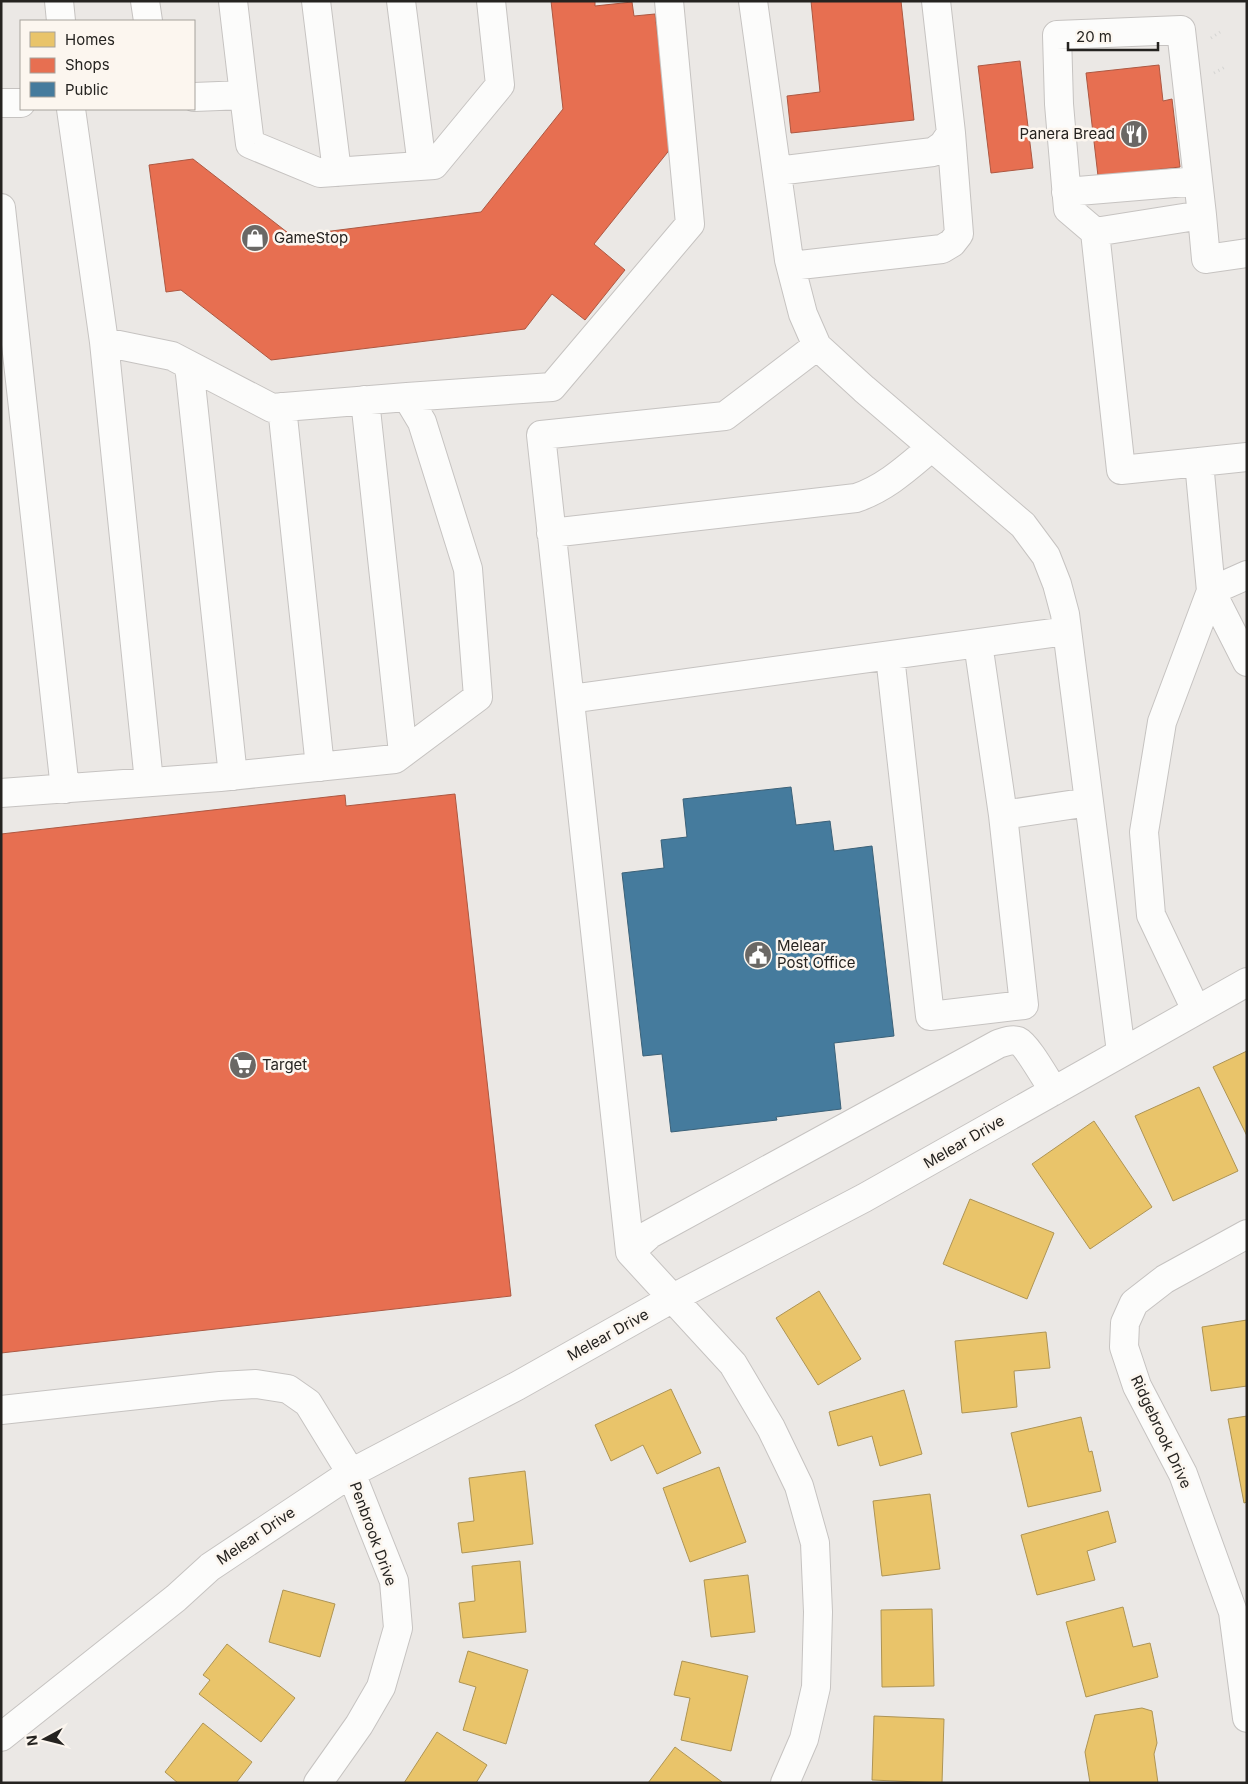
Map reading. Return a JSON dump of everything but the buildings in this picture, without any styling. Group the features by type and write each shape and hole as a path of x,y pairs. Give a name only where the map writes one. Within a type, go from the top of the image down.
{"street":[{"path":"59,1 61,20"},
{"path":"145,1 148,20"},
{"path":"233,1 250,144 320,173 434,165 500,85 491,1"},
{"path":"316,1 337,172"},
{"path":"401,1 422,166"},
{"path":"104,342 172,356 272,408 407,396 552,387 690,224 669,1"},
{"path":"753,1 791,266 804,314 818,346 864,389 1023,525 1046,556 1057,584 1065,614 1121,1052"},
{"path":"791,266 942,249 952,243 958,234 951,134 936,1"},
{"path":"1247,253 1206,259 1181,30 1057,35 1059,104 1068,209 1095,232 1121,470 1247,457"},
{"path":"195,96 244,95"},
{"path":"1,104 20,103"},
{"path":"71,110 104,342 149,782"},
{"path":"777,171 933,152 951,134"},
{"path":"1066,192 1198,181"},
{"path":"1,208 65,788"},
{"path":"1095,232 1202,215"},
{"path":"785,1783 804,1739 816,1687 818,1612 815,1542 798,1486 771,1428 733,1364 630,1252 541,435 725,416 818,346"},
{"path":"189,365 233,776"},
{"path":"1,793 233,776 396,759 478,697 468,569 422,422 407,396"},
{"path":"365,400 403,752"},
{"path":"282,407 320,767"},
{"path":"551,533 856,498 885,486 932,447"},
{"path":"1199,462 1211,591 1247,662"},
{"path":"1196,1010 1151,915 1144,832 1162,722 1211,591 1247,574"},
{"path":"570,699 1067,631"},
{"path":"890,656 930,1016 1024,1005 1003,815 978,643"},
{"path":"1003,815 1089,802"},
{"name":"Melear Drive","path":"1,1738 176,1598 210,1567 351,1473 517,1386 673,1298 864,1198 1247,982"},
{"path":"630,1252 650,1234 998,1044 1018,1041 1025,1048 1054,1091"},
{"name":"Ridgebrook Drive","path":"1247,1234 1165,1279 1134,1303 1125,1323 1124,1347 1137,1386 1183,1474 1232,1612 1247,1718"},
{"name":"Penbrook Drive","path":"1,1410 220,1386 256,1384 288,1389 308,1403 351,1473 394,1581 398,1628 381,1687 359,1725 318,1783"}],"place":[{"name":"Panera Bread","path":"1134,134"},
{"name":"GameStop","path":"255,238"},
{"name":"Melear Post Office","path":"758,955"},
{"name":"Target","path":"243,1065"}]}
